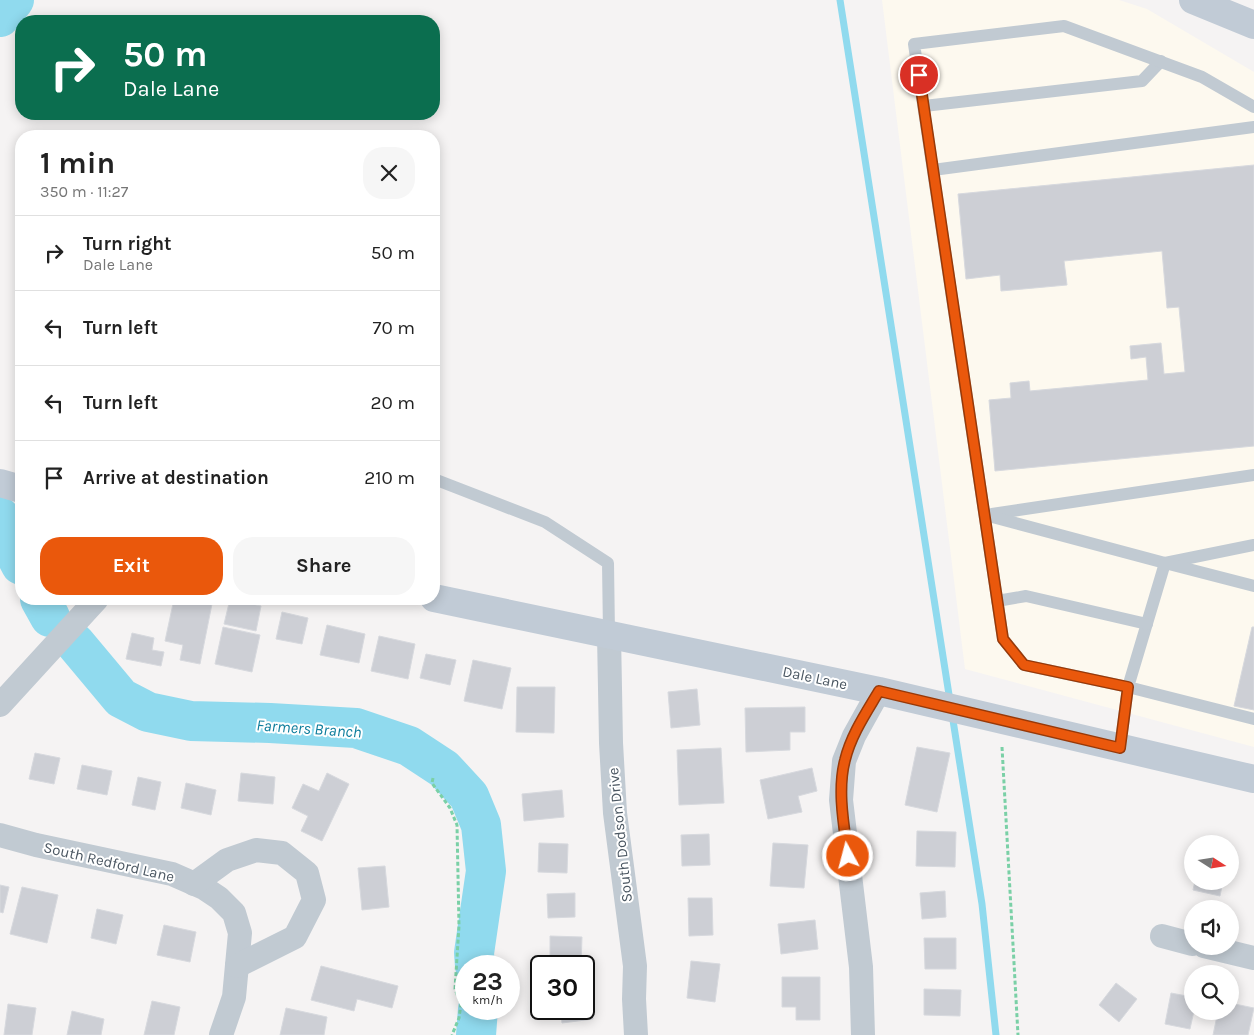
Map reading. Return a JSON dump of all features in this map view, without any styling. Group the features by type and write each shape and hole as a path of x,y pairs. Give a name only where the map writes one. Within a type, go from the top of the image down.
{"street":[{"path":"1193,0 1254,25"},
{"path":"0,483 15,488"},
{"name":"Dale Lane","path":"440,599 879,691 932,705 1254,779"},
{"path":"0,705 92,605"},
{"name":"South Dodson Drive","path":"609,634 611,742 615,804 635,966 636,1035"},
{"path":"863,1035 861,967 841,800 844,761 854,736 879,691"},
{"name":"South Redford Lane","path":"0,835 36,845 172,874 219,898 234,913 240,933 234,997 221,1035"},
{"path":"194,884 227,860 256,850 282,853 306,873 314,900 295,937 236,966"},
{"path":"1162,936 1184,942"},
{"path":"1239,954 1254,958"}],"lane":[{"path":"1254,107 1202,77 1064,26 914,44 1003,639 1024,665 1128,687 1254,719"},
{"path":"924,106 1142,81 1161,61"},
{"path":"933,170 1254,127"},
{"path":"985,516 1254,475"},
{"path":"440,481 545,522 608,564 609,634"},
{"path":"985,516 1254,586"},
{"path":"1165,563 1254,545"},
{"path":"1120,748 1128,687 1165,563"},
{"path":"998,601 1026,596 1147,624"}],"path":[{"path":"1002,747 1018,1035"},
{"path":"433,778 432,783 450,808 457,824 460,926 455,989 461,1004 452,1035"}],"shaded area":[{"path":"882,0 1119,0 1147,9 1254,72 1254,747 965,669"}],"building":[{"path":"1254,165 1254,446 995,471 989,400 1011,398 1010,383 1029,381 1030,391 1148,380 1146,357 1131,359 1130,346 1161,343 1164,374 1185,372 1179,307 1167,308 1162,251 1064,261 1067,285 1001,291 1000,275 966,279 958,194"},
{"path":"173,605 212,605 200,664 180,660 183,645 165,641"},
{"path":"229,605 261,606 256,631 224,624"},
{"path":"282,612 308,618 302,644 276,639"},
{"path":"327,625 365,634 359,663 320,655"},
{"path":"223,627 260,635 252,672 215,664"},
{"path":"1252,627 1254,627 1254,710 1234,706"},
{"path":"132,633 154,638 152,650 164,652 161,666 126,659"},
{"path":"379,636 415,644 408,679 371,671"},
{"path":"426,654 456,660 450,685 420,678"},
{"path":"473,660 511,668 502,709 464,701"},
{"path":"517,687 555,687 554,733 516,732"},
{"path":"697,689 700,725 671,728 668,692"},
{"path":"805,707 805,732 790,732 790,750 746,752 745,708"},
{"path":"917,747 950,753 937,812 905,805"},
{"path":"721,748 724,803 679,805 677,750"},
{"path":"35,753 60,758 54,784 29,779"},
{"path":"82,765 112,771 107,795 77,789"},
{"path":"812,768 817,791 798,796 802,812 768,819 760,780"},
{"path":"241,773 275,777 273,804 238,801"},
{"path":"327,773 349,784 322,841 301,831 308,816 292,808 303,784 319,791"},
{"path":"138,777 161,782 155,810 132,805"},
{"path":"186,783 216,790 211,815 181,808"},
{"path":"562,790 564,817 524,821 522,794"},
{"path":"917,831 956,832 955,867 916,866"},
{"path":"709,834 710,865 682,866 681,835"},
{"path":"539,843 568,844 567,873 538,872"},
{"path":"773,843 808,845 804,888 770,886"},
{"path":"385,866 389,907 362,910 358,868"},
{"path":"0,885 9,887 3,913 0,912"},
{"path":"22,887 58,895 47,943 10,934"},
{"path":"1193,890 1221,890 1220,896"},
{"path":"945,891 946,917 922,919 920,893"},
{"path":"575,893 575,917 548,918 547,894"},
{"path":"688,898 712,898 713,935 689,936"},
{"path":"97,909 123,915 116,944 91,938"},
{"path":"815,920 818,949 781,954 778,924"},
{"path":"164,925 196,932 190,962 157,955"},
{"path":"550,936 582,937 581,955 550,955"},
{"path":"924,938 956,938 956,969 925,969"},
{"path":"691,961 720,964 715,1002 687,998"},
{"path":"321,966 398,986 392,1008 357,999 354,1011 311,1000"},
{"path":"782,977 820,977 820,1020 796,1020 796,1007 782,1007"},
{"path":"1116,983 1137,999 1119,1022 1099,1005"},
{"path":"924,989 961,990 960,1016 924,1015"},
{"path":"1171,993 1184,995 1184,1020 1192,1020 1190,1029 1165,1024"},
{"path":"152,1001 180,1007 174,1035 144,1035"},
{"path":"8,1004 36,1008 32,1035 4,1035"},
{"path":"1239,1005 1254,1008 1248,1035 1213,1035 1216,1020 1239,1020"},
{"path":"286,1008 327,1017 324,1035 280,1035"},
{"path":"72,1011 104,1019 101,1035 67,1035"},
{"path":"562,1020 585,1020 562,1023"}],"waterway":[{"name":"Farmers Branch","path":"0,17 14,0"},
{"path":"840,0 950,701"},
{"name":"Farmers Branch","path":"0,517 15,554"},
{"name":"Farmers Branch","path":"43,605 50,617"},
{"name":"Farmers Branch","path":"75,643 121,698 148,712 191,721 356,728 409,746 444,769 469,796 481,825 486,871 474,955"},
{"path":"952,714 982,904 996,1035"},
{"name":"Farmers Branch","path":"476,1035 477,1020"}],"route":[{"path":"848,856 841,800 844,761 854,736 879,691 1120,748 1128,687 1024,665 1003,639 919,75"}]}
